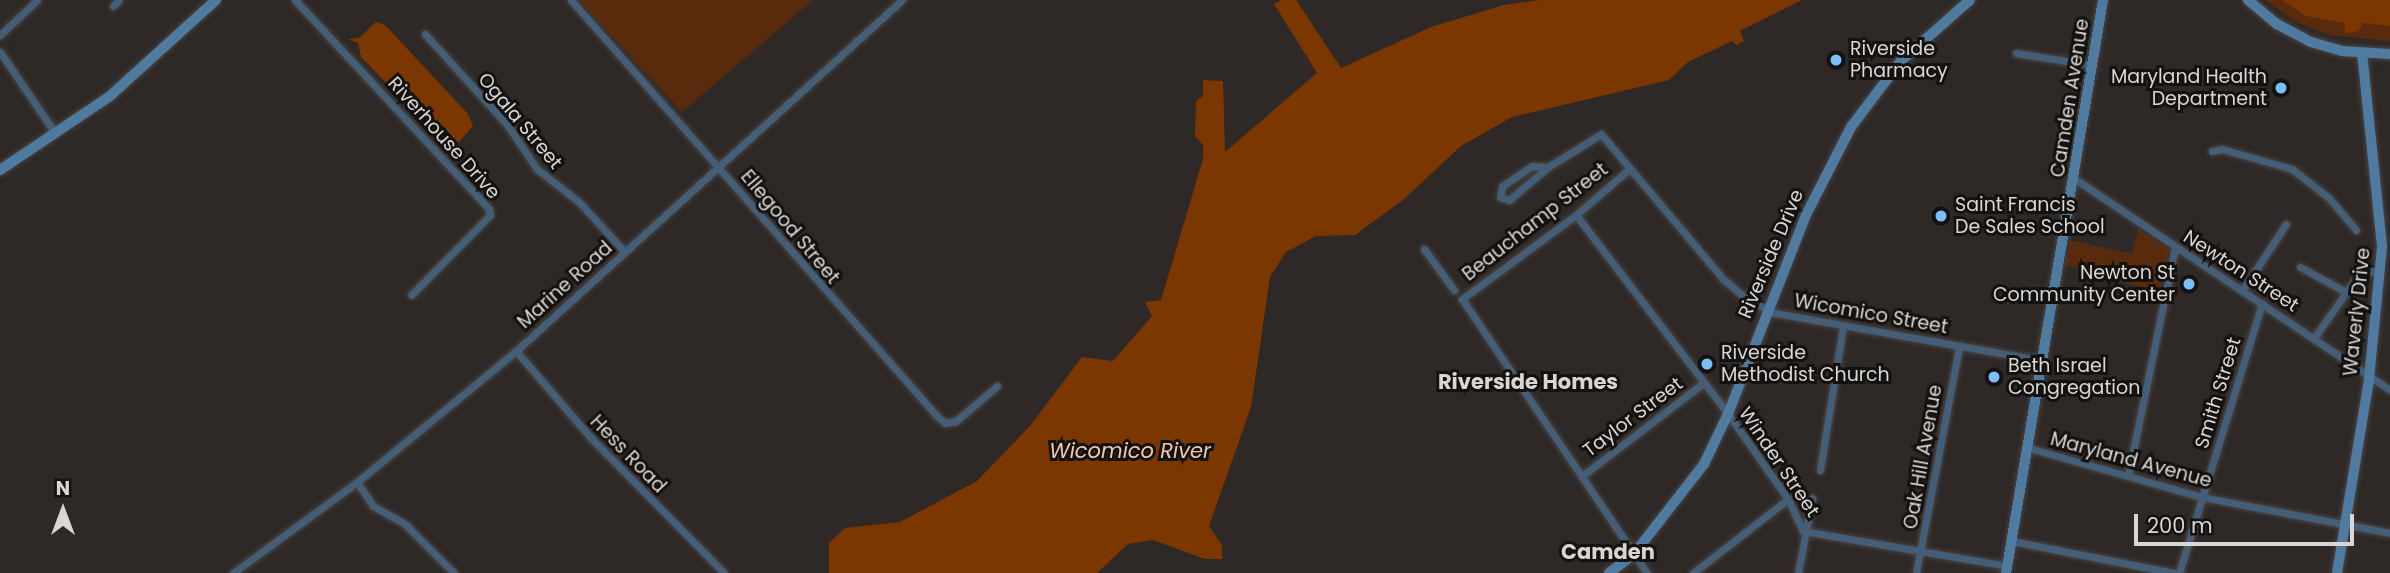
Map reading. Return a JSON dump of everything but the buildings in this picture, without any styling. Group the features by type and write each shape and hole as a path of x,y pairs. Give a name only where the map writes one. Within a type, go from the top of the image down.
{"street":[{"path":"0,35 37,0"},
{"path":"0,170 117,90 216,0"},
{"name":"Riverhouse Drive","path":"295,0 489,209 491,215 411,295"},
{"name":"Ellegood Street","path":"571,0 720,168 863,337 945,423 956,421 997,386"},
{"name":"Marine Road","path":"233,573 356,482 516,351 902,0"},
{"name":"Riverside Drive","path":"1609,573 1634,554 1688,488 1728,414 1823,177 1851,127 1901,61 1970,0"},
{"name":"Camden Avenue","path":"2006,570 2075,179 2103,0"},
{"path":"2249,0 2277,24 2311,42 2362,54 2390,54"},
{"name":"Ogala Street","path":"425,34 508,126 537,169 579,202 625,252"},
{"path":"0,52 55,133"},
{"path":"2016,53 2092,65"},
{"name":"Waverly Drive","path":"2337,573 2369,379 2381,270 2387,248 2362,54"},
{"name":"Wicomico Street","path":"1548,167 1601,134 1628,170 1735,291 1768,310 1843,326 2044,361"},
{"path":"2212,151 2222,149 2292,169 2329,198 2356,230"},
{"path":"1532,166 1548,167 1509,200 1500,197 1502,186 1532,166"},
{"name":"Beauchamp Street","path":"1582,476 1462,299 1576,215 1628,170"},
{"name":"Newton Street","path":"2075,179 2314,338 2369,379 2390,390"},
{"name":"Winder Street","path":"1576,215 1728,414 1788,499 1803,531 1922,550 2006,570"},
{"path":"2242,291 2286,224"},
{"path":"2128,476 2175,247"},
{"path":"1424,249 1454,290"},
{"path":"2300,267 2346,292"},
{"path":"2314,338 2361,274 2381,270"},
{"name":"Smith Street","path":"2176,573 2262,303"},
{"path":"1820,470 1843,326"},
{"name":"Oak Hill Avenue","path":"1916,573 1959,346"},
{"name":"Hess Road","path":"516,351 592,439 724,573"},
{"name":"Taylor Street","path":"1582,476 1703,383"},
{"name":"Maryland Avenue","path":"2029,447 2202,497 2390,533"},
{"path":"1582,476 1647,573"},
{"path":"356,482 373,506 405,523 454,573"},
{"path":"1797,573 1803,531 1812,498"},
{"path":"1693,573 1788,499"},
{"path":"2012,541 2176,573"}],"shaded area":[{"path":"578,0 813,0 682,112"},
{"path":"2265,0 2282,0 2305,16 2344,23 2345,32 2362,23 2390,26 2390,41 2329,35 2298,23"},
{"path":"2138,229 2169,250 2160,293 2065,265 2070,240 2132,254"}],"water":[{"name":"Wicomico River","path":"1281,0 1296,0 1341,68 1431,27 1504,5 1539,0 1802,0 1740,31 1744,41 1736,45 1732,41 1688,62 1669,80 1512,117 1461,146 1403,200 1355,235 1316,236 1286,252 1270,277 1251,407 1209,526 1222,545 1222,559 1205,559 1153,540 1128,544 1097,573 829,573 829,543 845,528 900,522 977,481 1030,426 1082,357 1113,361 1152,316 1145,302 1161,300 1203,159 1203,145 1195,136 1196,101 1203,96 1203,80 1223,81 1225,152 1317,73 1274,4"},
{"path":"2282,0 2390,0 2390,26 2362,23 2359,31 2345,33 2344,23 2305,16"},
{"path":"376,22 385,25 468,114 473,126 459,142 442,140 361,57 358,43 348,39 359,38"}],"place":[{"name":"Riverside Pharmacy","path":"1836,60"},
{"name":"Maryland Health Department","path":"2281,88"},
{"name":"Saint Francis De Sales School","path":"1941,216"},
{"name":"Newton St Community Center","path":"2189,284"},
{"name":"Riverside Methodist Church","path":"1707,364"},
{"name":"Beth Israel Congregation","path":"1994,377"}],"district":[{"name":"Riverside Homes","path":"1528,382"},
{"name":"Camden","path":"1608,552"}]}
